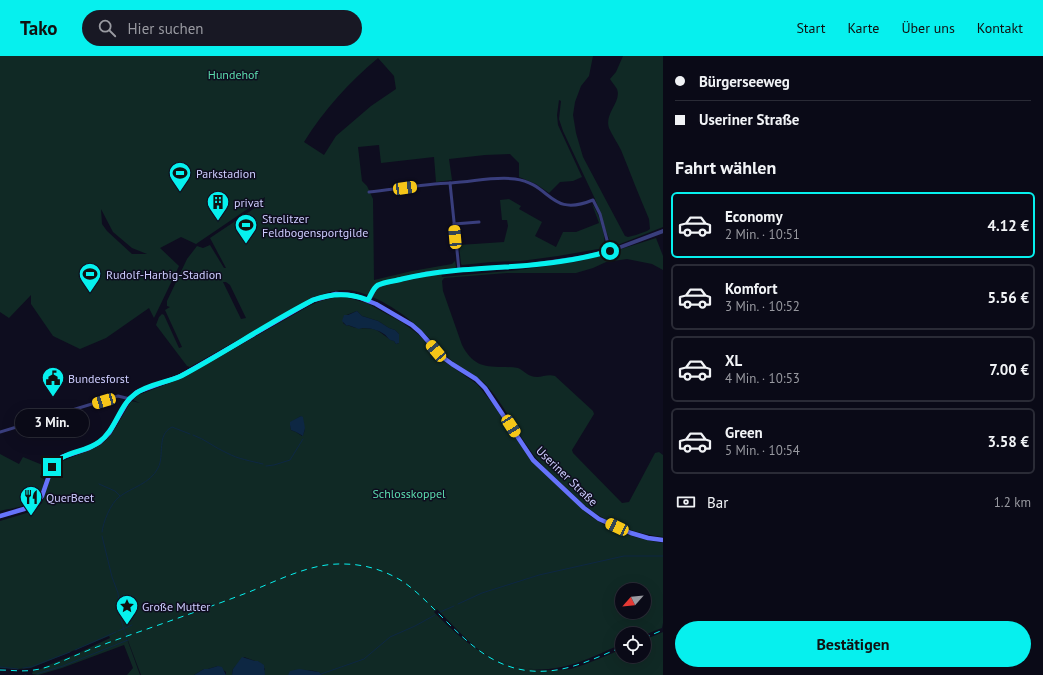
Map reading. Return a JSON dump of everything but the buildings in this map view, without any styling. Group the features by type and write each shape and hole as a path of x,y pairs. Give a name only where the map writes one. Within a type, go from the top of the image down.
{"main road":[{"name":"Useriner Straße","path":"0,516 24,509 37,502 42,496 52,467 56,461 62,457 89,448 100,442 114,426 130,399 139,391 181,376 313,300 330,295 342,294 368,300 412,325 446,360 482,384 496,402 533,460 584,508 599,519 631,533 648,538 663,540"}],"street":[{"path":"369,192 479,179 515,179 524,181 535,186 555,201 562,204 570,206 578,205 593,200 600,214 610,251"},
{"path":"450,183 459,270"},
{"path":"454,224 479,222"},
{"path":"368,300 375,288 382,284 428,274 549,263 585,257 610,251 663,230"},
{"path":"0,432 118,396 130,399"}],"green space":[{"name":"Hundehof","path":"0,56 593,56 589,76 581,86 575,102 573,115 576,133 583,157 625,236 628,237 650,229 649,219 621,150 609,128 609,117 618,94 617,89 610,79 616,72 623,56 663,56 663,227 615,246 609,239 595,199 563,131 559,119 561,101 559,100 557,115 558,125 582,177 573,181 560,182 549,193 536,184 519,177 519,163 510,154 449,159 452,180 436,182 434,157 381,163 379,145 358,147 362,181 367,186 373,199 374,280 452,264 455,261 457,272 441,273 442,277 519,270 575,262 656,238 663,256 663,270 652,264 627,259 606,262 576,273 507,273 444,278 442,281 443,291 462,345 474,360 483,365 518,368 534,377 550,375 555,376 593,411 594,414 572,450 573,453 622,503 629,502 655,453 659,452 663,455 663,537 645,534 617,525 588,508 537,459 499,401 483,382 449,359 414,323 397,310 367,295 342,290 332,291 321,295 307,301 190,367 187,366 156,325 159,317 162,314 164,315 179,348 182,347 165,310 170,307 167,306 167,301 187,259 197,246 203,248 210,245 224,268 226,268 210,238 264,202 265,197 196,244 181,237 160,248 179,266 154,318 149,308 106,338 80,349 53,336 31,304 31,295 9,318 0,312","holes":["378,58 394,76 396,89 371,106 336,136 324,155 304,142 311,130 337,97","101,209 113,232 132,248 147,254 132,254 107,231 102,224","223,282 230,285 246,318 241,319"]},
{"path":"509,199 521,206 519,209 542,222 535,236 556,247 563,232 576,232 599,223 592,204 602,225 605,243 604,248 521,261 462,265 459,245 504,242 508,226 507,220 502,220 500,200"},
{"name":"Schlosskoppel","path":"337,297 348,298 367,303 403,323 418,334 445,362 477,384 493,404 531,461 590,516 625,534 663,543 662,628 651,632 651,627 615,627 615,647 590,658 559,668 525,668 528,669 548,670 571,669 615,652 615,663 651,663 651,637 663,632 663,675 322,675 318,672 310,671 288,675 265,675 265,669 258,661 244,657 233,669 232,675 226,675 226,672 218,666 204,669 194,675 141,675 127,638 140,675 127,675 133,668 124,645 62,668 38,675 32,674 33,671 74,655 110,638 109,636 31,668 0,668 0,521 33,511 42,503 50,478 58,463 96,447 106,440 116,427 131,401 140,403 133,400 136,396 182,378 320,301","holes":["357,311 362,316 378,321 395,330 399,334 399,343 396,344 394,341 376,330 347,326 343,323 344,316","301,416 304,424 304,432 302,436 291,430 290,423","437,609 468,640 487,655 449,627 434,612"]},
{"path":"0,454 19,464 23,457 45,466 40,477 45,480 42,489 34,501 23,506 0,511"}],"water":[{"path":"357,311 362,316 378,321 395,330 399,334 399,343 396,344 379,331 368,328 359,329 348,325 347,326 342,321 344,315"},
{"path":"301,416 303,417 305,428 303,436 291,430 290,425 290,422"},
{"path":"242,657 258,661 264,665 265,675 232,675 233,669"},
{"path":"218,666 222,667 226,675 194,675 204,669"},
{"path":"299,669 319,672 322,675 288,675 290,671"}],"waterway":[{"path":"102,532 108,513 116,500 146,482 155,473 160,463 162,440 167,431 172,427 190,434"},
{"path":"193,435 231,455 263,464"},
{"path":"266,466 290,460 303,439"},
{"path":"99,484 115,491 120,496"},
{"path":"102,536 112,577 118,593 121,619 124,630"},
{"path":"458,604 482,593 539,575 624,556 663,556"},
{"path":"440,612 454,606"},
{"path":"321,674 364,659 390,637 435,615"},
{"path":"118,631 132,625"},
{"path":"75,650 116,632"},
{"path":"37,674 63,666 128,640"},
{"path":"23,668 31,667 70,652"},
{"path":"0,667 18,669"}],"railway":[{"path":"0,670 26,671 46,668 104,644 234,598 295,573 331,564 366,566 395,577 415,591 472,645 499,662 513,668 530,671 558,670 586,662 615,650"},
{"path":"651,635 663,630"}],"place":[{"name":"Parkstadion","path":"180,192"},
{"name":"privat","path":"218,222"},
{"name":"Strelitzer Feldbogensportgilde","path":"246,244"},
{"name":"Rudolf-Harbig-Stadion","path":"90,294"},
{"name":"Bundesforst","path":"53,398"},
{"name":"QuerBeet","path":"31,516"},
{"name":"Große Mutter","path":"127,626"}],"route":[{"path":"52,467 56,461 62,457 89,448 100,442 109,433 130,399 137,392 181,376 313,300 330,295 342,294 368,300 378,285 421,275 459,270 549,263 610,251"}]}
